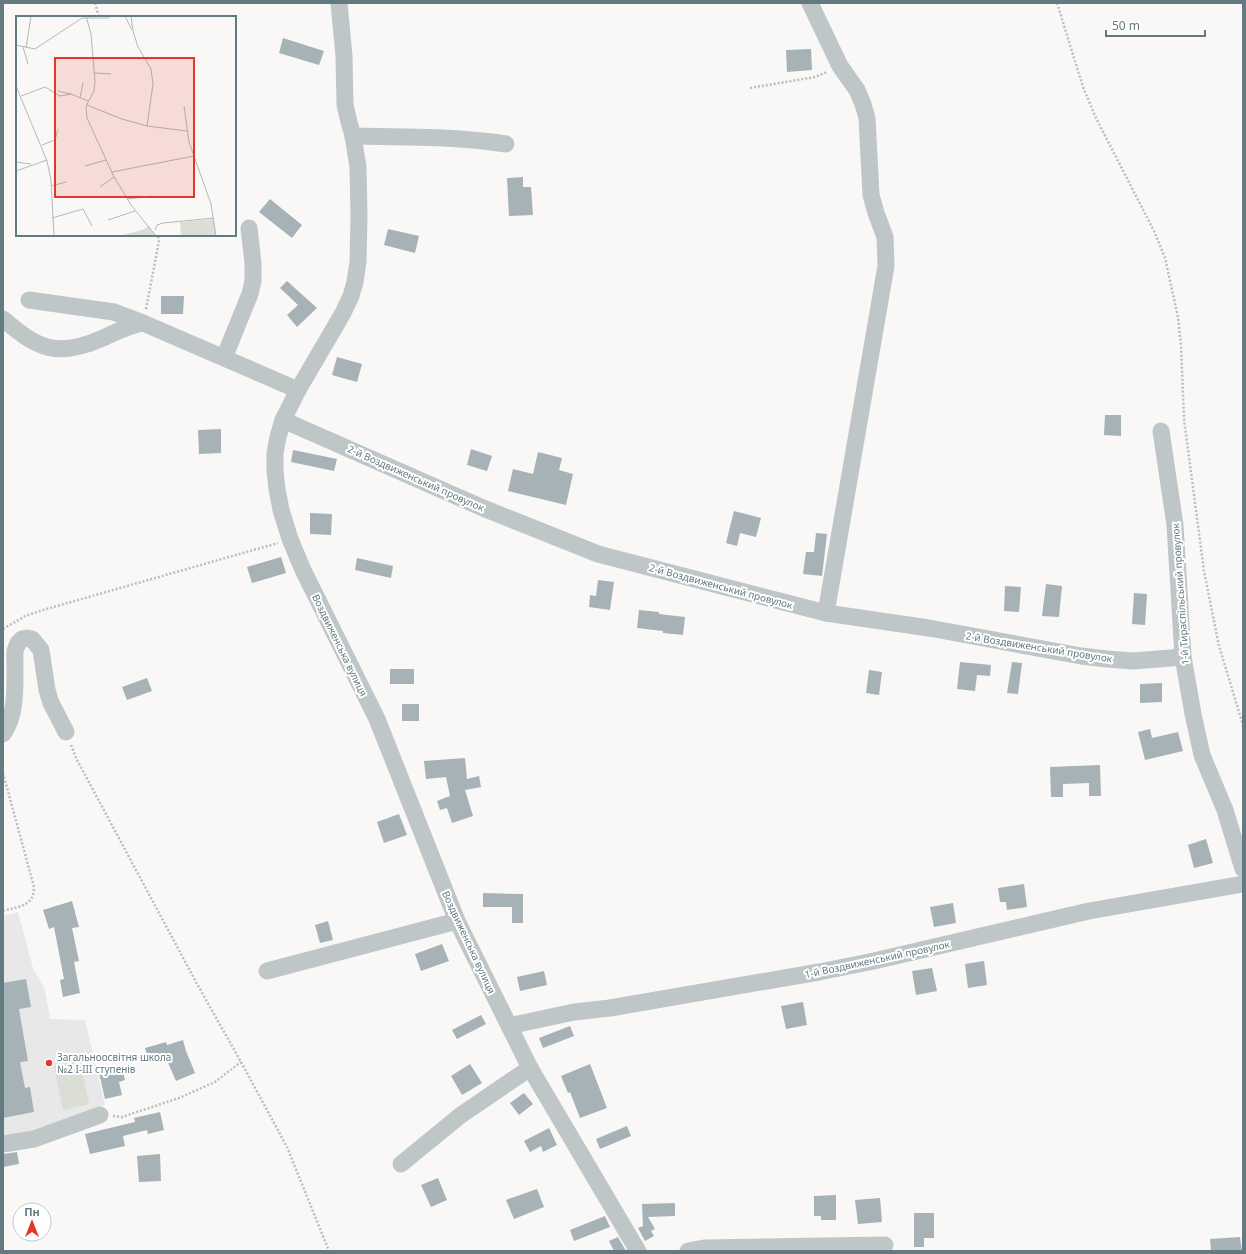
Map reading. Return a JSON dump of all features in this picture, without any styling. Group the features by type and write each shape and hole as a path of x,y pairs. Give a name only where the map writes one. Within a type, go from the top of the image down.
{"street":[{"name":"Воздвиженська вулиця","path":"339,3 344,56 345,105 353,136 358,167 358,262 351,296 343,313 298,390 283,420 275,453 275,470 281,510 290,539 303,570 377,719 457,921 530,1068 638,1251"},
{"path":"810,3 840,66 857,90 863,104 867,118 871,195 885,237 886,266 826,613"},
{"path":"353,136 432,137 478,140 506,144"},
{"path":"224,358 250,294 253,281 253,263 249,228"},
{"path":"29,300 114,312 298,390"},
{"path":"3,319 32,342 55,349 80,347 95,342 132,325 143,323"},
{"name":"2-й Воздвиженський провулок","path":"283,420 484,508 598,554 826,613 928,628 1107,660 1133,661 1183,657"},
{"name":"1-й Тираспільський провулок","path":"1161,431 1176,525 1183,657 1193,714 1202,755 1225,810 1243,868"},
{"path":"3,734 9,726 13,711 15,651 22,638 32,639 38,644 41,650 47,690 51,703 66,732"},
{"name":"1-й Воздвиженський провулок","path":"509,1026 574,1012 610,1008 819,972 874,961 1089,911 1243,884"},
{"path":"267,972 457,921"},
{"path":"401,1164 461,1115 530,1068"},
{"path":"3,1144 34,1139 100,1115"},
{"path":"688,1251 704,1248 885,1245"}],"path":[{"path":"95,3 99,16"},
{"path":"1057,3 1083,87 1096,118 1154,230 1165,258 1178,317 1181,346 1184,419 1204,571 1219,646 1243,725"},
{"path":"750,88 815,77 840,66"},
{"path":"143,323 159,241 158,236"},
{"path":"3,629 26,616 43,610 290,539"},
{"path":"66,732 76,758 196,982 287,1147 329,1251"},
{"path":"3,773 34,887 32,899 27,903 3,910"},
{"path":"100,1115 122,1117 179,1098 215,1082 241,1062"}],"shaded area":[{"name":"Загальноосвітня школа №2 I-III ступенів","path":"18,912 33,968 45,990 50,1019 85,1020 105,1105 37,1130 3,1136 3,916"},
{"path":"80,1060 89,1104 63,1110 54,1066"}],"building":[{"path":"283,38 324,51 319,65 279,53"},
{"path":"811,49 812,70 787,72 786,50"},
{"path":"523,177 523,187 531,187 533,215 509,216 507,178"},
{"path":"270,199 302,225 292,238 259,212"},
{"path":"388,229 419,236 415,253 384,245"},
{"path":"287,281 317,308 297,327 287,315 298,305 280,288"},
{"path":"161,296 184,296 183,314 161,314"},
{"path":"337,357 362,364 357,382 332,375"},
{"path":"1105,415 1121,415 1121,436 1104,435"},
{"path":"221,429 221,453 199,454 198,430"},
{"path":"471,449 492,456 487,471 467,465"},
{"path":"293,450 337,459 334,471 291,462"},
{"path":"538,452 562,458 559,470 573,474 566,505 508,491 513,469 533,474"},
{"path":"734,511 761,518 756,537 740,533 737,546 726,543"},
{"path":"310,513 332,514 331,535 310,534"},
{"path":"816,533 827,534 822,576 803,574 806,552 814,552"},
{"path":"281,557 286,573 252,583 247,567"},
{"path":"357,558 393,566 391,578 355,570"},
{"path":"598,580 614,582 610,610 589,607 590,595 596,596"},
{"path":"1046,584 1062,586 1059,617 1042,616"},
{"path":"1005,586 1021,587 1019,612 1004,611"},
{"path":"1134,593 1147,594 1145,625 1132,624"},
{"path":"639,610 685,617 683,635 637,628"},
{"path":"960,662 991,665 990,676 977,675 975,691 957,689"},
{"path":"1012,662 1022,663 1018,694 1007,693"},
{"path":"390,669 414,669 414,684 390,684"},
{"path":"869,670 882,672 879,695 866,693"},
{"path":"147,678 152,691 127,700 122,687"},
{"path":"1162,683 1162,702 1140,703 1140,684"},
{"path":"402,704 419,704 419,721 402,721"},
{"path":"1150,729 1152,738 1178,732 1183,751 1145,760 1138,732"},
{"path":"465,758 467,779 479,776 481,787 465,790 473,816 452,823 447,808 440,810 437,801 450,796 446,777 426,779 424,761"},
{"path":"1100,765 1101,796 1089,796 1089,783 1063,784 1063,797 1051,797 1050,767"},
{"path":"399,814 407,835 384,843 377,822"},
{"path":"1206,839 1213,863 1194,868 1188,845"},
{"path":"1024,884 1027,907 1007,910 1006,902 1000,902 998,888"},
{"path":"483,893 523,894 523,923 512,923 512,907 483,907"},
{"path":"72,901 79,927 72,928 79,961 74,962 80,993 63,997 60,980 64,979 54,927 49,929 43,910"},
{"path":"953,903 956,923 934,927 930,907"},
{"path":"328,921 333,940 320,943 315,925"},
{"path":"442,944 449,961 421,971 415,954"},
{"path":"984,961 987,985 968,988 965,964"},
{"path":"932,968 937,991 916,995 912,971"},
{"path":"544,971 547,985 520,991 517,977"},
{"path":"26,979 31,1007 19,1009 28,1061 20,1062 25,1088 30,1087 34,1112 3,1118 3,983"},
{"path":"803,1002 807,1025 786,1029 781,1006"},
{"path":"481,1015 486,1024 457,1039 452,1030"},
{"path":"570,1026 574,1036 543,1048 539,1038"},
{"path":"183,1040 195,1073 176,1081 166,1058 150,1063 145,1048 166,1042 167,1045"},
{"path":"470,1064 482,1083 462,1095 451,1076"},
{"path":"590,1064 607,1108 580,1118 570,1092 568,1093 561,1076"},
{"path":"122,1068 125,1080 119,1082 122,1095 105,1099 99,1073"},
{"path":"524,1093 533,1104 519,1115 510,1103"},
{"path":"160,1112 164,1130 148,1134 147,1130 123,1136 125,1146 90,1154 85,1134 135,1122 134,1118"},
{"path":"627,1126 631,1136 600,1149 596,1139"},
{"path":"549,1128 557,1145 543,1152 541,1146 530,1152 524,1141"},
{"path":"17,1152 19,1164 3,1167 3,1154"},
{"path":"160,1154 161,1181 139,1182 137,1156"},
{"path":"438,1178 447,1200 431,1207 421,1185"},
{"path":"537,1189 544,1207 514,1219 506,1200"},
{"path":"836,1195 836,1220 821,1220 821,1216 814,1216 814,1196"},
{"path":"880,1198 882,1222 858,1224 855,1200"},
{"path":"675,1203 675,1216 648,1217 655,1229 651,1231 654,1236 645,1241 638,1228 643,1226 642,1204"},
{"path":"914,1213 934,1213 934,1238 924,1238 924,1247 914,1247"},
{"path":"605,1216 610,1227 574,1241 570,1230"},
{"path":"618,1237 626,1251 614,1251 609,1241"},
{"path":"1240,1237 1242,1251 1211,1251 1210,1239"}],"place":[{"name":"Загальноосвітня школа №2 I-III ступенів","path":"49,1063"}]}
